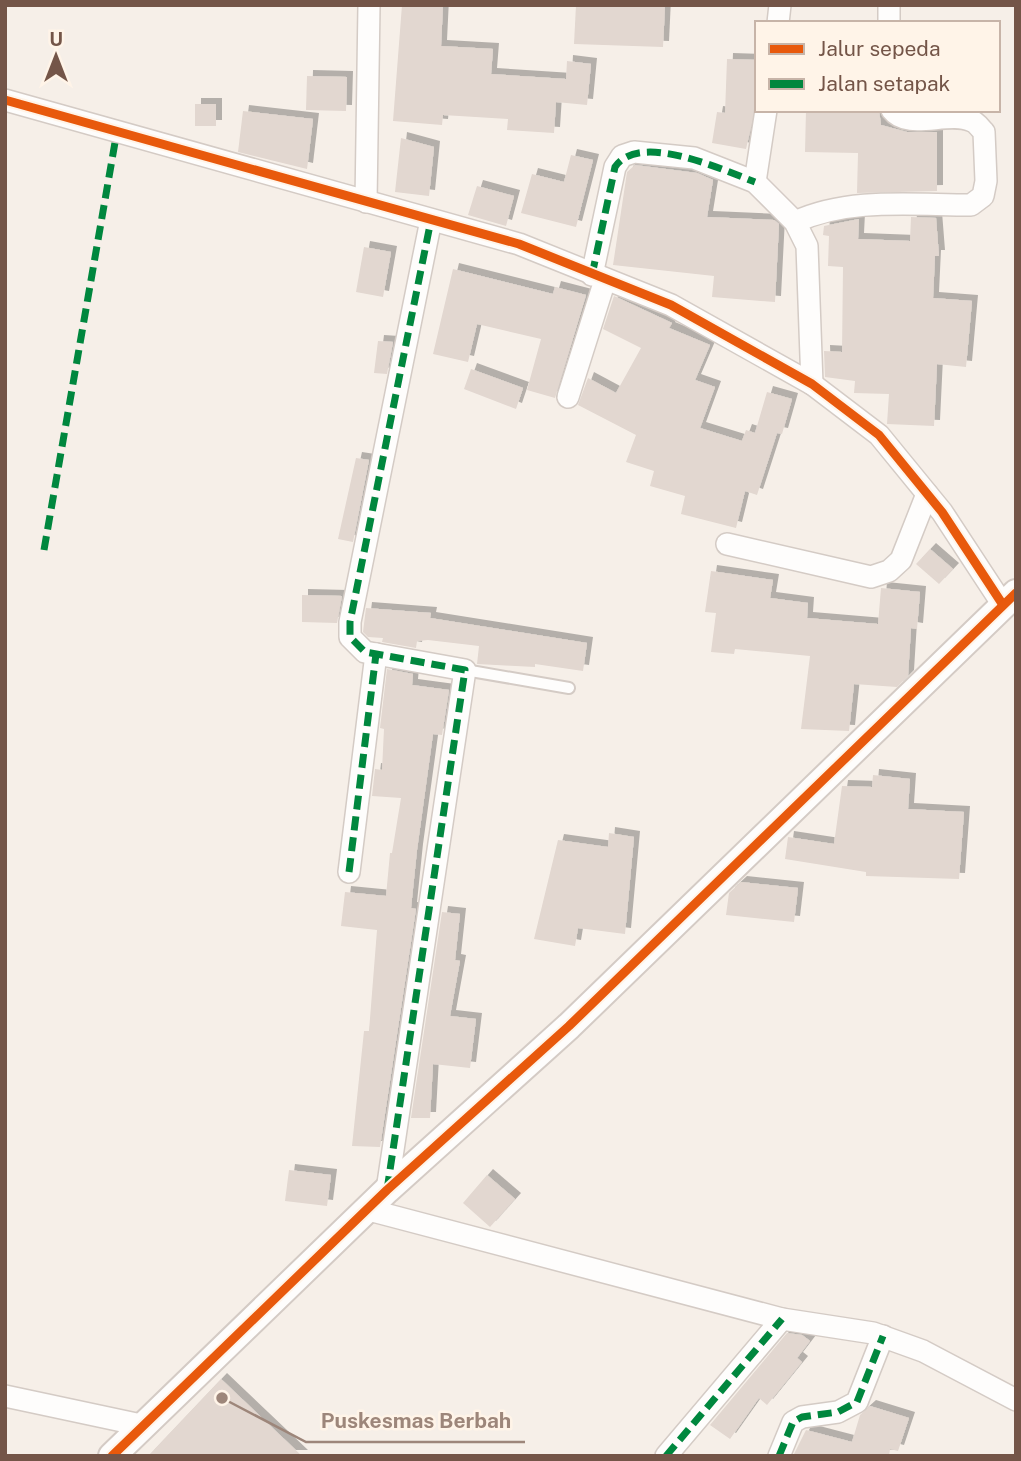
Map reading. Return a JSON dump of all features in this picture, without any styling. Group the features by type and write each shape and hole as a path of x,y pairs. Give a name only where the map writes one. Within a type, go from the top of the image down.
{"street":[{"path":"366,202 369,5"},
{"path":"5,100 519,244 671,305 812,384 878,435 1009,599 569,1026 387,1190 141,1425 112,1456"},
{"path":"755,182 765,112"},
{"path":"795,222 822,209 971,205 983,196 986,181 984,132 972,121 948,117 904,119 895,112"},
{"path":"568,397 599,277 615,167 622,156 634,152 694,158 755,182 795,222 807,246 812,384"},
{"path":"387,1190 465,670 376,654 356,646 350,637 350,622 431,220"},
{"path":"727,544 871,577 889,571 901,561 927,494"},
{"path":"349,872 376,654"},
{"path":"369,1210 782,1320 883,1336 923,1351 1016,1400"},
{"path":"666,1456 782,1320"},
{"path":"779,1456 793,1422 802,1417 838,1412 857,1402 883,1336"},
{"path":"5,1396 141,1425"}],"lane":[{"path":"465,670 569,688"}],"building":[{"path":"402,5 443,5 441,46 493,49 491,74 566,79 567,61 591,64 587,105 556,102 554,133 507,130 508,119 443,115 442,125 393,121"},
{"path":"576,5 665,5 663,47 574,44"},
{"path":"727,59 755,60 755,110 746,149 712,143 717,112 725,113"},
{"path":"307,76 347,77 346,111 306,110"},
{"path":"195,104 216,104 216,126 195,126"},
{"path":"243,111 313,119 307,169 238,152"},
{"path":"806,112 879,112 881,125 907,132 937,132 937,191 857,193 858,153 805,152"},
{"path":"401,138 434,147 429,196 395,192"},
{"path":"571,155 593,160 576,227 521,213 532,174 564,182"},
{"path":"635,165 697,173 713,180 707,217 774,220 779,224 775,302 712,297 714,276 613,265 627,172"},
{"path":"477,186 514,196 506,226 468,215"},
{"path":"911,217 936,218 939,256 935,256 933,298 972,301 966,367 937,364 934,426 887,424 889,394 854,393 855,381 825,377 824,351 842,352 843,267 828,266 829,236 823,235 824,226 859,219 858,239 910,241"},
{"path":"364,247 391,252 383,297 356,292"},
{"path":"453,269 553,294 555,287 586,295 555,398 527,390 541,339 477,324 468,362 433,354"},
{"path":"614,296 672,323 669,328 710,345 695,380 715,387 700,428 742,441 746,430 755,433 767,392 792,399 782,434 777,433 757,495 745,491 736,528 681,514 685,496 650,486 654,471 626,462 636,435 578,405 588,378 616,393 641,348 603,329"},
{"path":"378,341 393,342 387,374 374,373"},
{"path":"471,369 523,388 516,409 464,389"},
{"path":"356,458 369,460 353,542 338,539"},
{"path":"930,549 953,569 939,584 916,564"},
{"path":"711,571 773,580 770,598 808,603 807,618 878,624 881,588 920,592 917,629 911,628 908,676 897,687 854,684 849,731 801,729 810,656 735,649 734,654 711,652 716,613 705,612"},
{"path":"302,595 342,596 337,623 302,622"},
{"path":"366,608 431,613 430,618 587,643 583,671 535,664 535,667 477,664 479,646 428,640 417,641 416,648 382,642 383,638 368,637 363,632"},
{"path":"387,669 413,674 412,685 449,690 442,735 433,734 411,908 416,909 380,1147 352,1146 364,1031 369,1031 377,930 341,926 345,892 386,896 390,853 401,798 372,796 375,769 382,770 384,729 380,728"},
{"path":"873,775 910,779 908,809 964,812 959,879 866,876 866,872 785,859 788,837 834,844 842,786 872,787"},
{"path":"609,833 634,837 625,934 578,928 575,946 534,939 558,840 608,847"},
{"path":"741,882 798,888 794,922 726,915 729,893"},
{"path":"442,912 460,914 455,960 460,961 450,1016 476,1019 470,1068 433,1064 430,1118 411,1118"},
{"path":"289,1170 331,1175 327,1206 285,1201"},
{"path":"487,1175 515,1199 490,1227 463,1203"},
{"path":"787,1333 802,1335 810,1341 797,1358 802,1362 767,1405 759,1398 730,1439 710,1425"},
{"path":"221,1379 262,1418 302,1456 148,1456"},
{"path":"870,1406 909,1418 898,1451 890,1449 889,1456 793,1456 806,1430 852,1442 860,1415"}],"marked path":[{"path":"44,550 117,131"},
{"path":"592,275 615,167 627,157 642,152 682,156 755,182"},
{"path":"387,1190 465,670 365,652 350,637 350,622 431,220"},
{"path":"349,872 376,654"},
{"path":"666,1456 782,1319"},
{"path":"779,1456 793,1422 802,1417 838,1412 857,1402 883,1336"}],"cycle path":[{"path":"5,100 519,244 671,305 812,384 879,435 942,512 1003,605"},
{"path":"112,1456 387,1190 569,1026 1016,593"}],"place":[{"name":"Puskesmas Berbah","path":"222,1398"}]}
